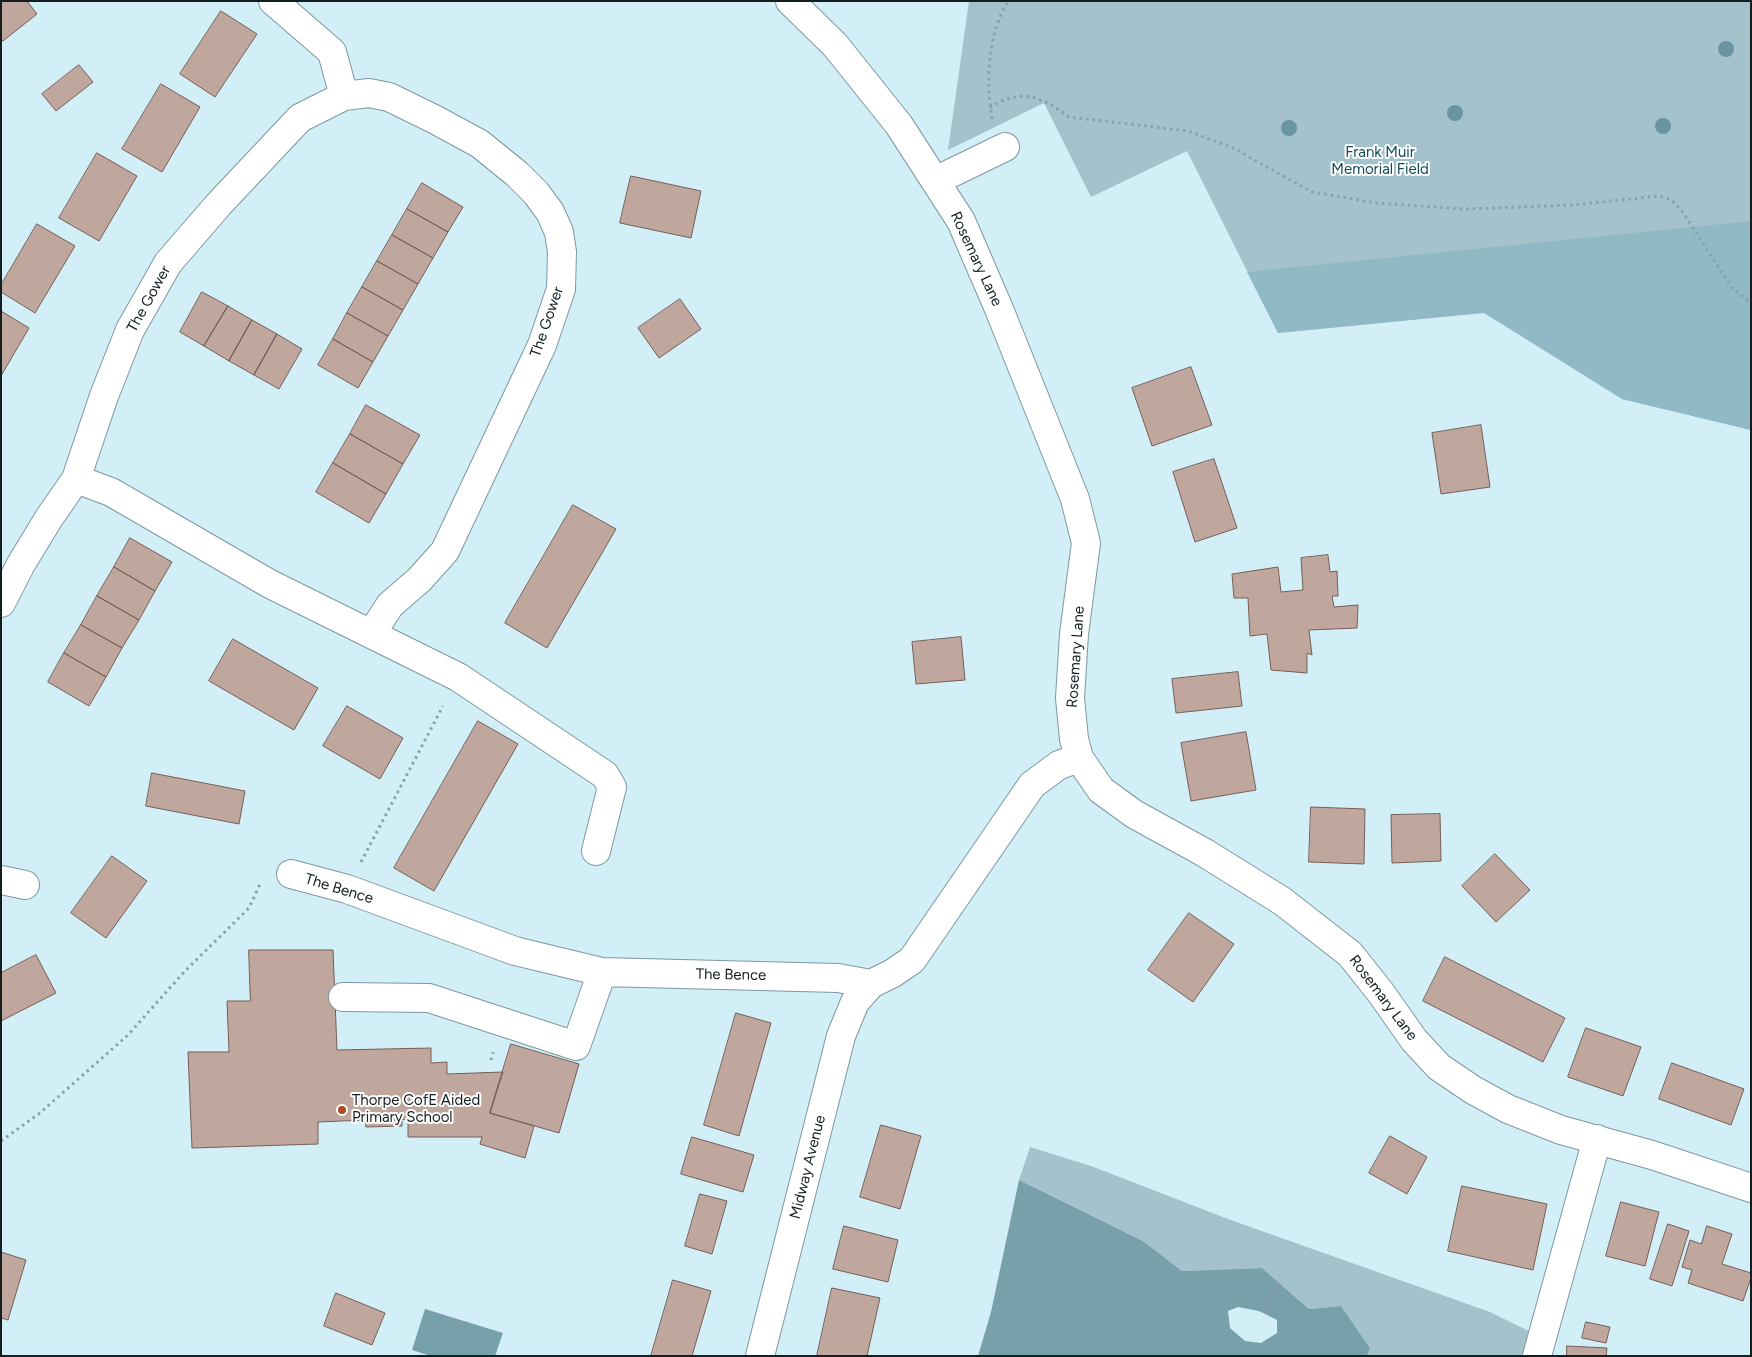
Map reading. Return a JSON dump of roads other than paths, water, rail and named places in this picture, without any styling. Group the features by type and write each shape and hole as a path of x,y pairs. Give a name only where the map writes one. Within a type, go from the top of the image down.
{"street":[{"path":"273,1 332,52 344,96"},
{"name":"Rosemary Lane","path":"790,1 841,52 899,125 961,221 1075,498 1086,543 1074,634 1070,698 1074,739 1079,758 1101,790 1128,809 1205,852 1282,901 1350,954 1381,992 1414,1040 1439,1067 1473,1090 1508,1110 1561,1130 1652,1155 1751,1188"},
{"name":"The Gower","path":"1,602 11,559 49,518 76,479 104,396 130,330 168,263 219,204 300,118 344,96 369,93 389,97 480,144 517,174 550,212 559,232 562,252 561,289 542,345 445,551 419,580 390,605 372,633"},
{"path":"935,181 1005,147"},
{"path":"76,479 111,492 270,584 458,677 605,775 612,787 596,851"},
{"path":"871,984 893,974 912,960 1032,785 1059,765 1079,758"},
{"name":"The Bence","path":"291,874 347,889 514,951 602,972 838,978 871,984"},
{"path":"343,997 429,998 576,1046 602,972"},
{"name":"Midway Avenue","path":"760,1356 841,1036 855,1002 871,984"},
{"path":"1537,1356 1597,1139"}],"place":[{"name":"Thorpe CofE Aided Primary School","path":"342,1110"}],"park label":[{"name":"Frank Muir Memorial Field","path":"1380,162"}]}
